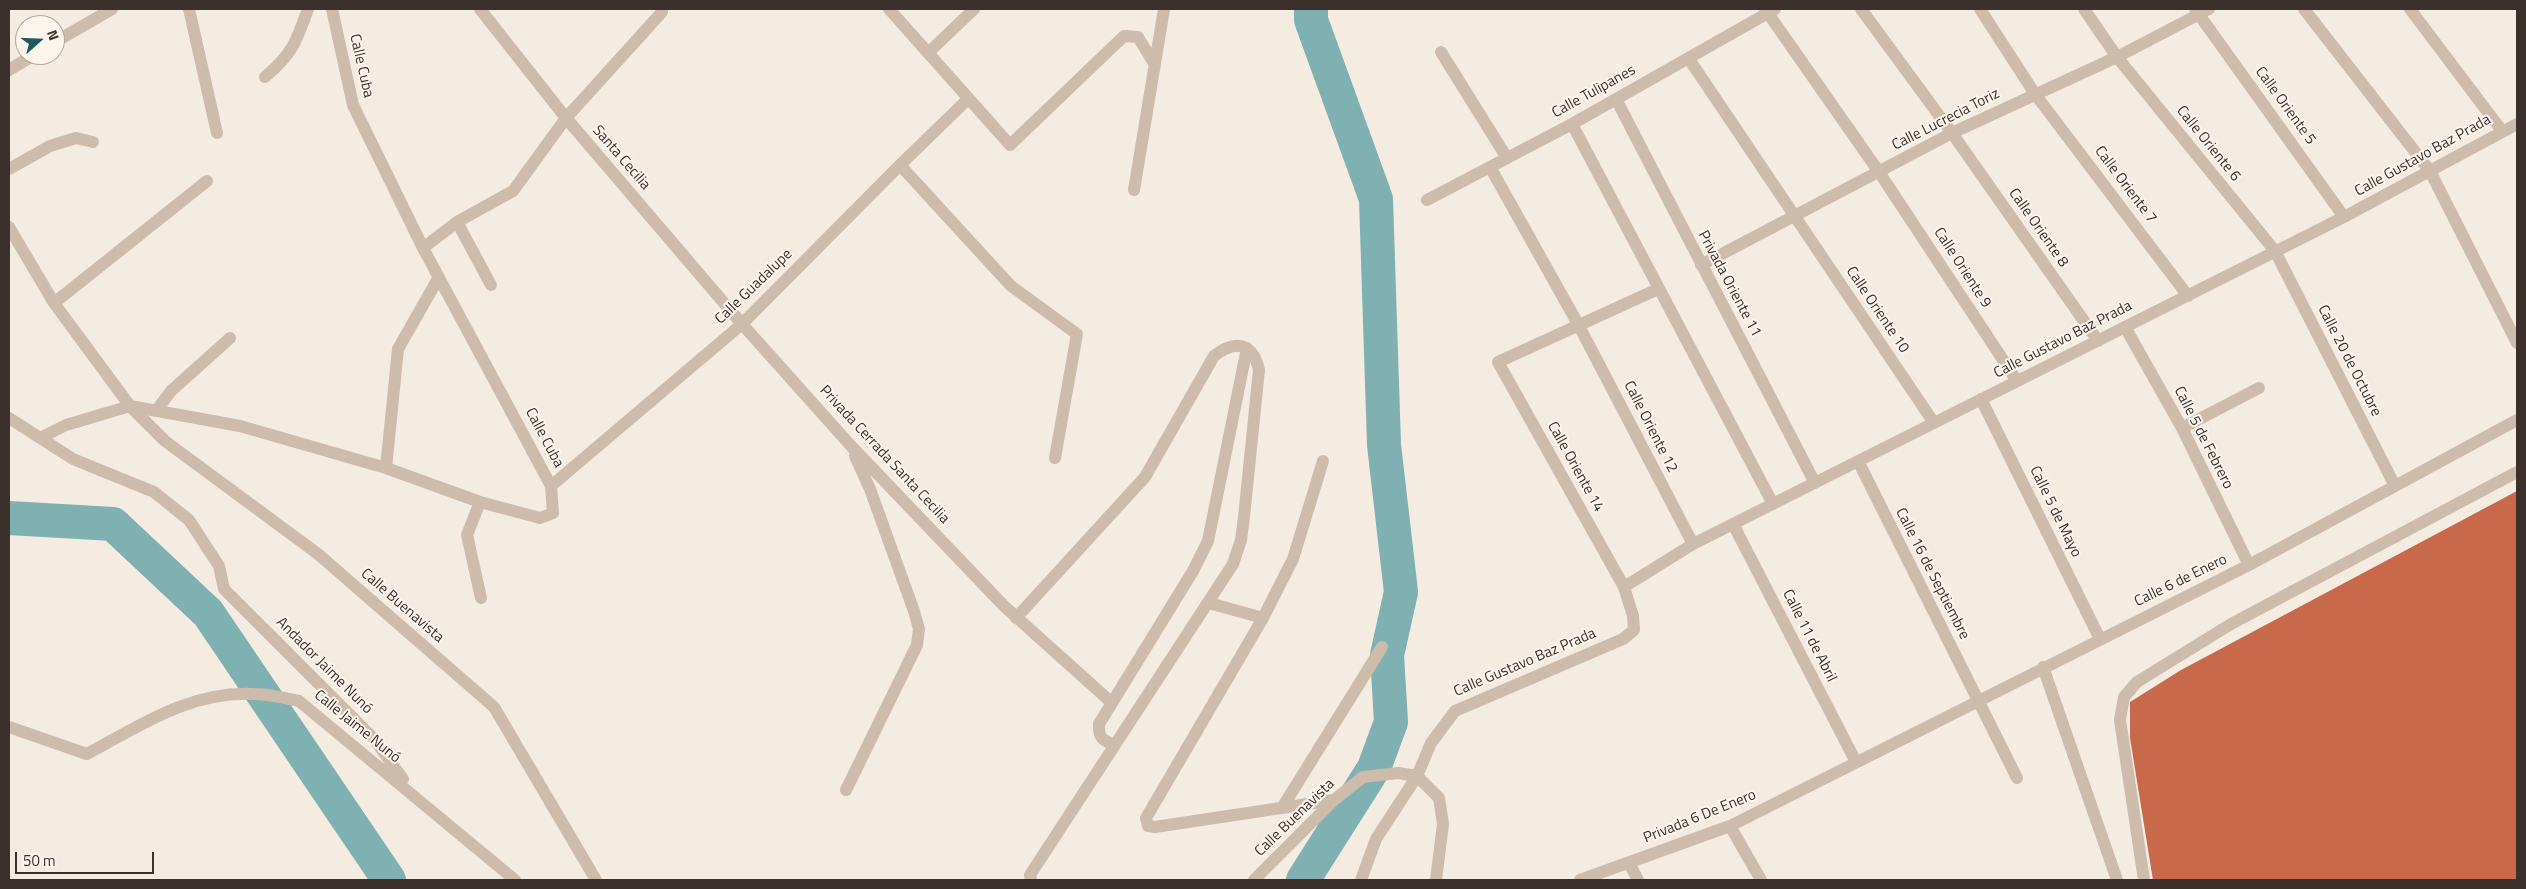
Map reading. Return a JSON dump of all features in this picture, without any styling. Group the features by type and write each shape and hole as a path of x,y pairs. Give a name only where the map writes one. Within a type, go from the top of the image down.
{"street":[{"path":"65,36 112,9"},
{"path":"188,9 217,133"},
{"path":"265,77 285,60 297,40 308,9"},
{"name":"Calle Cuba","path":"130,406 240,426 386,468 480,502 540,518 554,512 551,486 423,248 352,105 332,9"},
{"name":"Santa Cecilia","path":"480,9 566,118 742,324"},
{"path":"423,248 457,222 513,191 566,118 662,12 662,9"},
{"path":"889,9 1010,144 1124,36 1138,38 1155,65"},
{"path":"929,52 974,9"},
{"path":"1134,190 1164,9"},
{"name":"Calle Oriente 8","path":"1861,9 1952,133 2098,341"},
{"name":"Calle Oriente 7","path":"1980,9 2035,94 2188,296"},
{"name":"Calle Oriente 6","path":"2084,9 2117,57 2275,252"},
{"path":"2304,9 2430,172 2517,343"},
{"path":"2410,9 2502,131"},
{"name":"Calle Tulipanes","path":"1427,200 1572,124 1689,59 1769,10"},
{"name":"Calle Oriente 9","path":"1769,10 2017,381"},
{"name":"Calle Lucrecia Toriz","path":"1701,265 1952,133 2117,57 2201,11"},
{"name":"Calle Oriente 5","path":"2201,11 2344,217"},
{"path":"1441,52 1507,158"},
{"name":"Calle Oriente 10","path":"1689,59 1934,423"},
{"name":"Calle Guadalupe","path":"551,486 742,324 968,99"},
{"name":"Privada Oriente 11","path":"1616,99 1816,483"},
{"path":"1572,124 1773,504"},
{"name":"Calle Gustavo Baz Prada","path":"1624,587 1693,544 2344,217 2517,124"},
{"path":"9,169 50,146 76,138 93,142"},
{"path":"900,165 1011,286 1077,334 1056,458"},
{"name":"Calle Oriente 12","path":"1490,167 1578,324 1693,544"},
{"path":"54,303 207,181"},
{"path":"457,222 491,285"},
{"name":"Calle Buenavista","path":"9,227 54,303 130,406 165,441 318,554 494,708 596,880"},
{"name":"Calle 20 de Octubre","path":"2275,252 2395,486"},
{"path":"386,468 398,350 439,276"},
{"path":"1578,324 1658,289"},
{"name":"Privada Cerrada Santa Cecilia","path":"742,324 851,446 1004,606 1112,703"},
{"name":"Calle Oriente 14","path":"1578,324 1498,362 1624,587 1633,616 1634,630 1623,639"},
{"name":"Calle 5 de Febrero","path":"2125,327 2182,428 2250,565"},
{"path":"156,411 171,391 230,338"},
{"path":"1016,618 1145,477 1214,356 1225,347 1237,345 1248,348 1256,357 1259,370 1241,540 1233,564 1030,875 1031,880"},
{"path":"1114,746 1102,740 1098,733 1098,724 1194,571 1208,541 1248,348"},
{"path":"2182,428 2259,388"},
{"name":"Calle 5 de Mayo","path":"1981,400 2100,639"},
{"path":"9,418 40,438 66,425 130,406"},
{"name":"Calle 6 de Enero","path":"1856,762 2250,565 2517,420"},
{"name":"Andador Jaime Nunó","path":"40,438 73,459 154,492 189,520 219,566 224,589 374,739 413,794"},
{"path":"846,790 917,645 918,629 914,611 870,489 851,446"},
{"path":"1323,461 1293,559 1263,618 1146,818 1148,826 1155,827 1334,800"},
{"name":"Calle 16 de Septiembre","path":"1858,461 2017,778"},
{"path":"2144,880 2120,720 2124,697 2137,682 2232,624 2517,472"},
{"path":"480,502 467,535 481,598"},
{"name":"Calle 11 de Abril","path":"1733,524 1856,762"},
{"path":"1209,603 1263,618"},
{"name":"Calle Gustavo Baz Prada","path":"1361,880 1376,839 1417,776 1431,743 1455,711 1623,639"},
{"path":"1282,808 1382,647"},
{"path":"2043,668 2117,880"},
{"name":"Calle Jaime Nunó","path":"9,727 87,754 179,705 219,695 254,694 299,701 515,880"},
{"name":"Privada 6 De Enero","path":"1580,880 1630,864 1730,826 1856,762"},
{"name":"Calle Buenavista","path":"1254,880 1334,800 1363,777 1394,774 1417,776"},
{"path":"1417,776 1439,798 1443,824 1436,880"},
{"path":"1730,826 1761,880"},
{"path":"1630,864 1638,880"}],"building":[{"path":"2517,491 2517,880 2153,880 2130,738 2130,702 2181,670"}],"waterway":[{"path":"1303,880 1374,768 1391,722 1387,655 1401,592 1384,445 1376,199 1311,20 1311,9"},
{"path":"9,518 113,524 208,613 389,880"}]}
